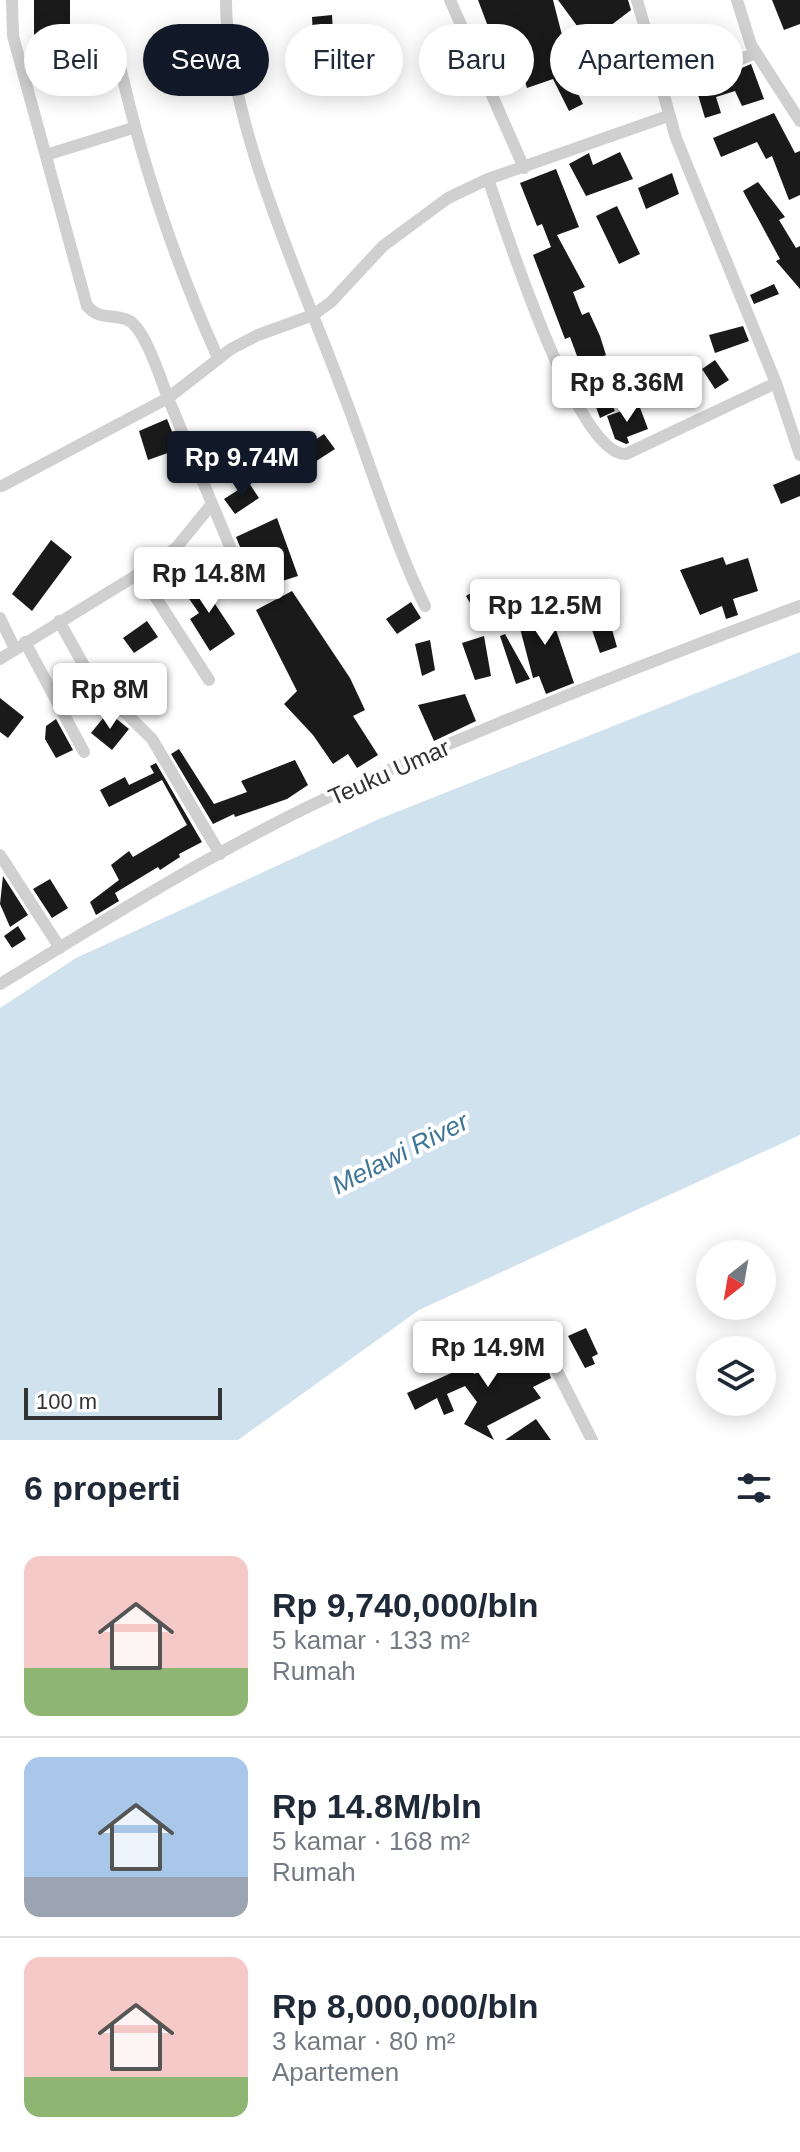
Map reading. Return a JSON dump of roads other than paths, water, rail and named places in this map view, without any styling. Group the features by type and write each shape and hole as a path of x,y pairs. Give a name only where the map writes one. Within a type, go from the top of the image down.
{"street":[{"path":"12,0 13,36 87,306 102,317 120,318 135,326 246,585"},
{"path":"226,0 227,39 244,110 285,244 398,549 425,606"},
{"path":"450,0 524,168"},
{"path":"637,0 643,24"},
{"path":"737,0 756,53 800,121"},
{"path":"743,58 756,53"},
{"path":"126,96 133,128 175,261 218,358"},
{"path":"663,96 776,383 800,455"},
{"path":"1,485 168,398 218,358 258,335 313,315 331,302 383,246 448,198 488,179 668,116"},
{"path":"46,155 133,128"},
{"path":"488,179 529,299 576,405 609,449 626,454 776,383"},
{"path":"0,659 176,548 211,505"},
{"path":"140,573 209,680"},
{"name":"Teuku Umar","path":"0,984 220,854 353,785 576,692 800,606"},
{"path":"0,618 20,645 84,752"},
{"path":"59,621 92,680 152,739 220,854"},
{"path":"0,855 60,948"},
{"path":"558,1373 592,1440"}],"water":[{"name":"Melawi River","path":"800,652 800,1135 419,1310 238,1440 0,1440 0,1008 76,958 379,819"}]}
